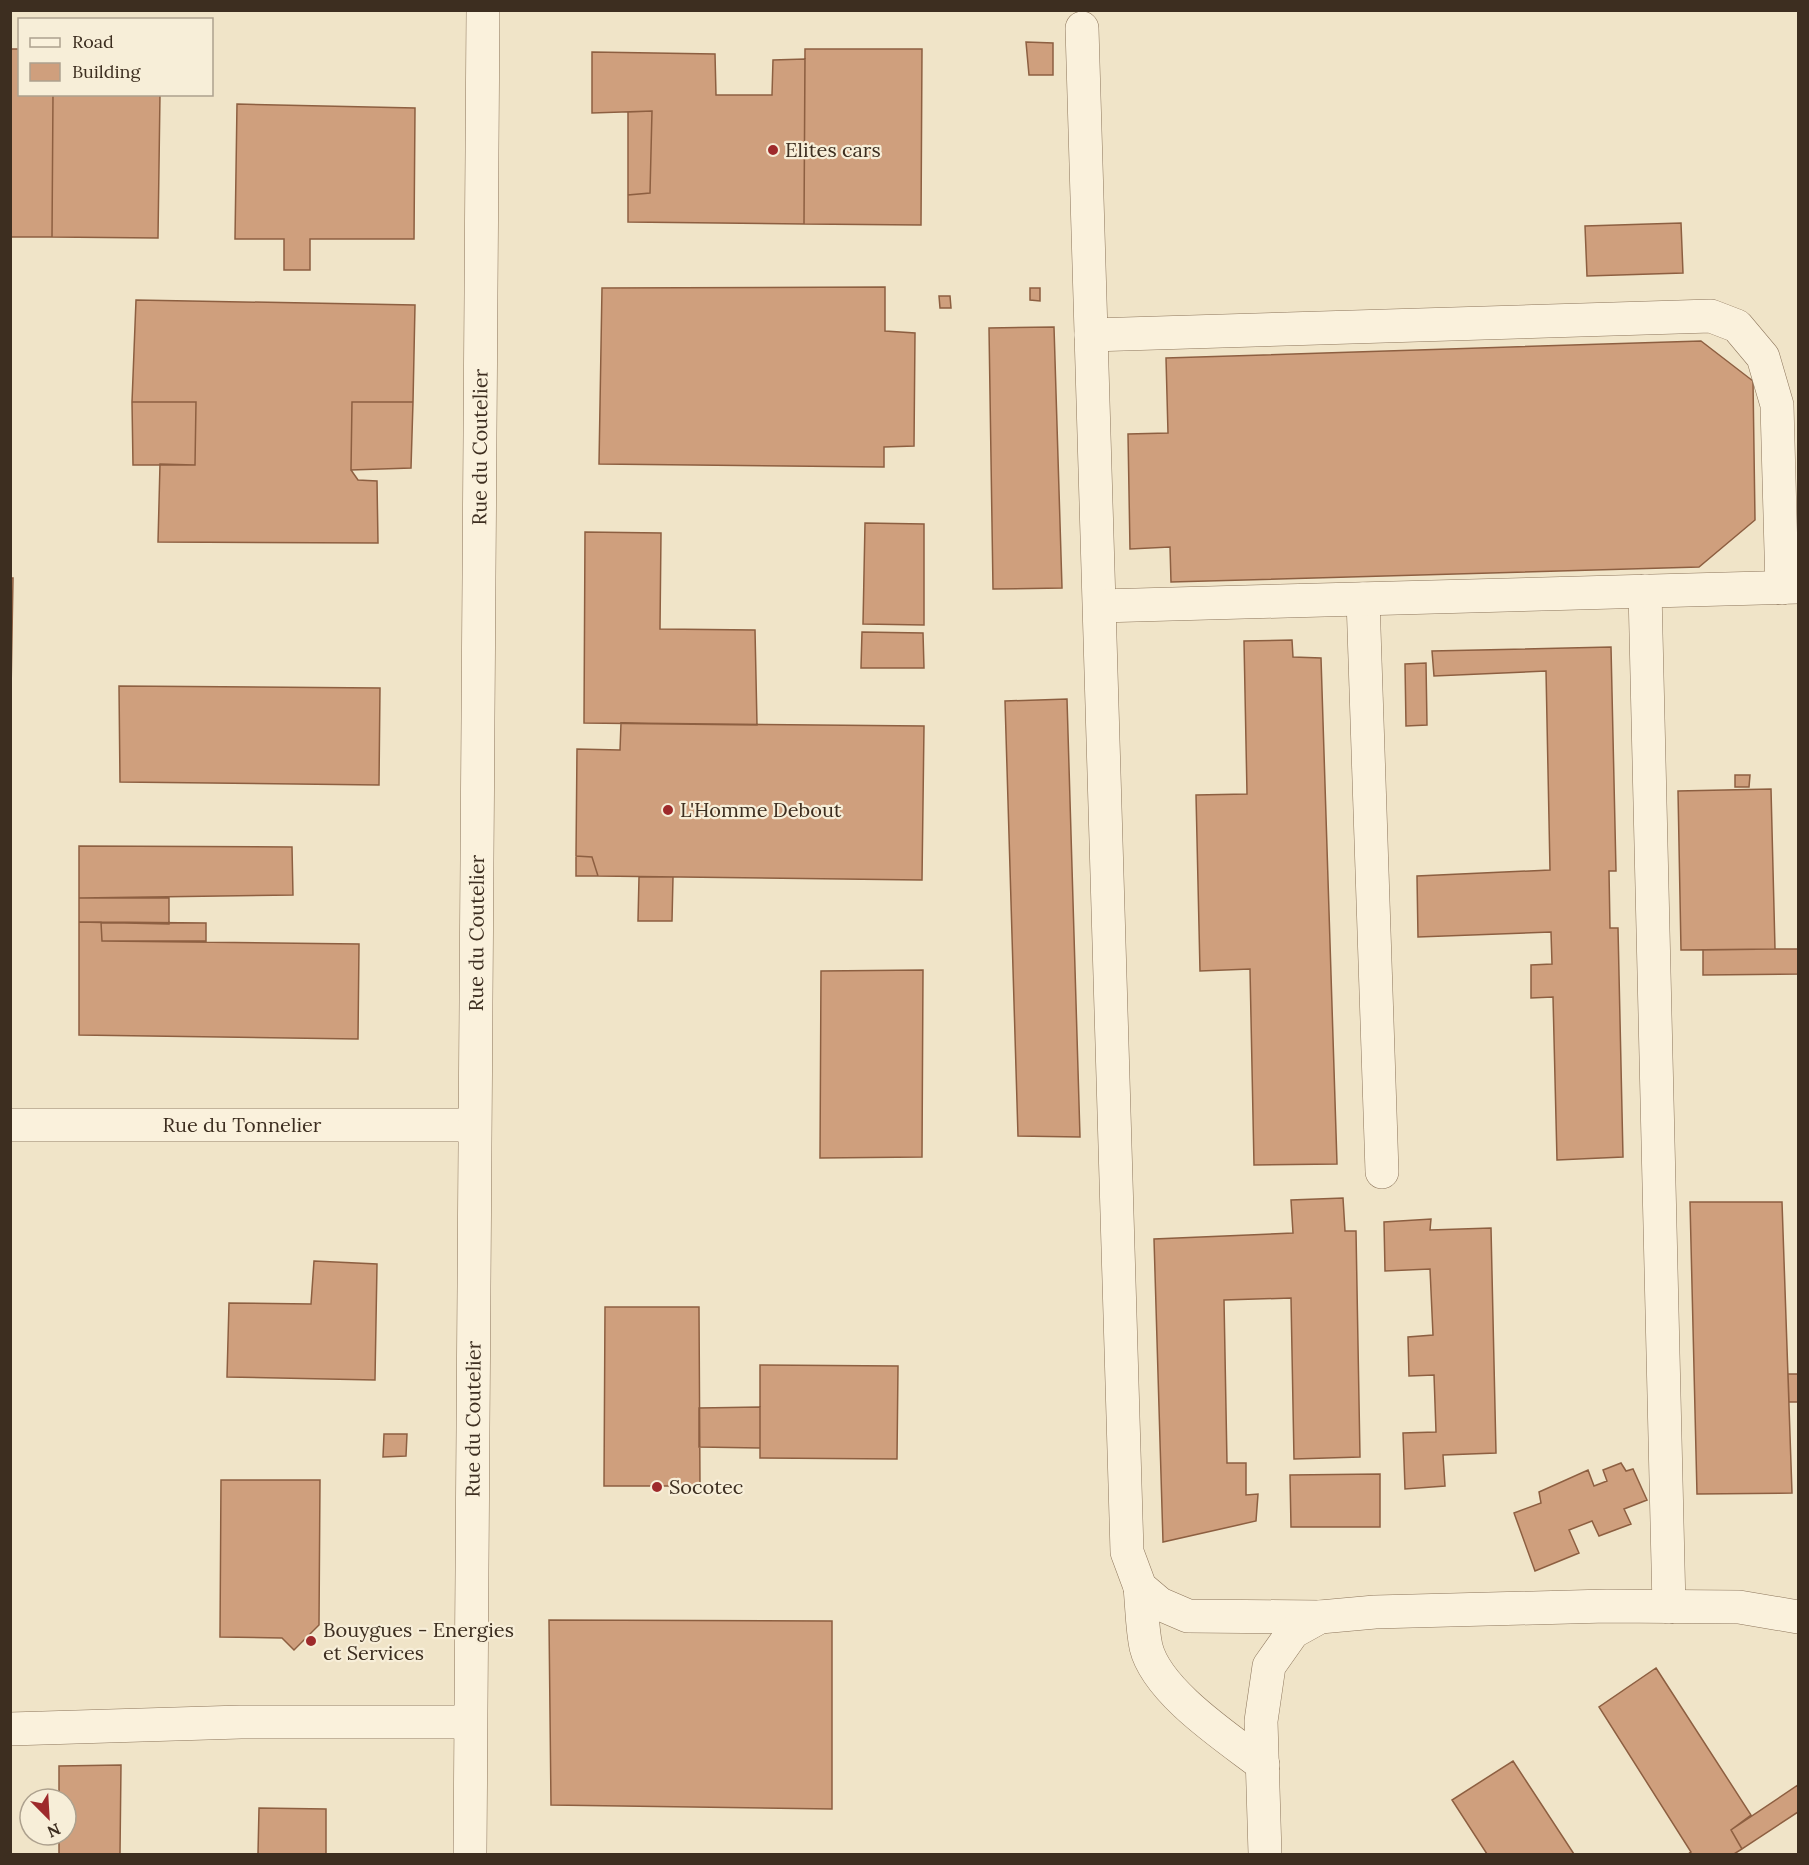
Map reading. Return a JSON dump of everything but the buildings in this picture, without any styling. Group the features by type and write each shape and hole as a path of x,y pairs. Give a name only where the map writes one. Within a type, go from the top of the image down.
{"street":[{"name":"Rue du Coutelier","path":"470,1854 483,10"},
{"path":"1082,28 1127,1551 1140,1587 1146,1649 1164,1681 1199,1717 1263,1765"},
{"path":"1091,335 1711,316 1737,326 1763,357 1777,405 1790,588 1100,606"},
{"path":"1645,591 1670,1607"},
{"path":"1363,599 1382,1172"},
{"name":"Rue du Tonnelier","path":"10,1125 474,1125"},
{"path":"1140,1587 1160,1604 1188,1616 1320,1617 1375,1612 1739,1607 1798,1617"},
{"path":"1265,1854 1261,1721 1269,1666 1293,1632 1320,1617"},
{"path":"10,1729 241,1722 471,1722"}],"place":[{"name":"Elites cars","path":"773,150"},
{"name":"L'Homme Debout","path":"668,810"},
{"name":"Socotec","path":"657,1487"},
{"name":"Bouygues - Energies et Services","path":"311,1641"}]}
